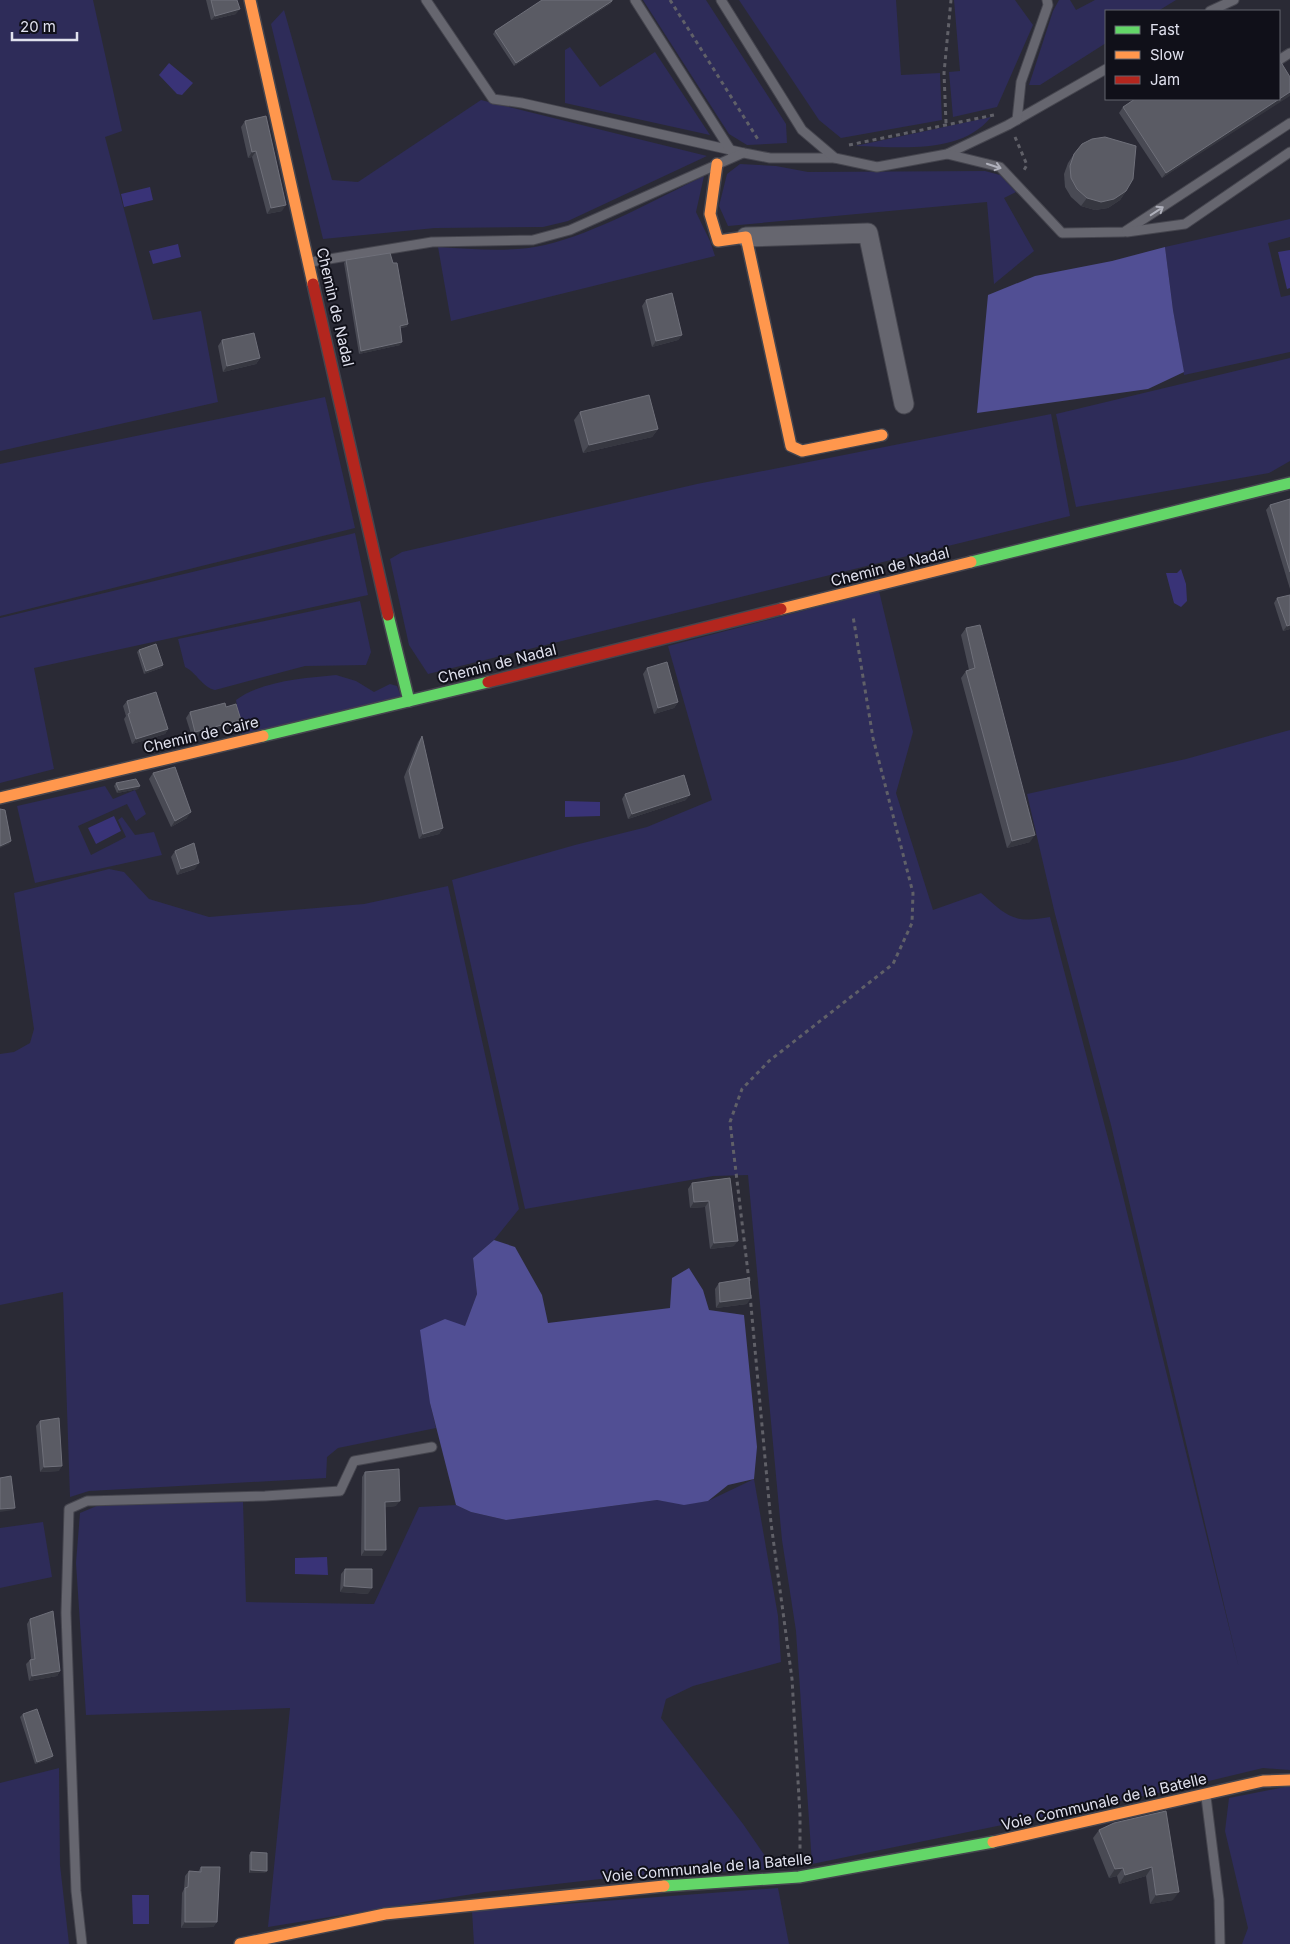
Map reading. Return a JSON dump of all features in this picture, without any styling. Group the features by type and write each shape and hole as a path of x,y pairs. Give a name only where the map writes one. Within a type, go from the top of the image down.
{"street":[{"name":"Chemin de Nadal","path":"250,0 409,701 1290,483"},
{"path":"717,164 710,214 718,241 746,237 868,233 904,404"},
{"path":"746,237 791,446 802,451 882,435"},
{"name":"Chemin de Caire","path":"0,798 409,701"},
{"name":"Voie Communale de la Batelle","path":"240,1944 385,1914 677,1885 799,1877 994,1842 1263,1781 1290,1780"}],"lane":[{"path":"426,0 493,99 522,103 731,151 770,158 835,158 877,167 947,154 1016,120 1105,70"},
{"path":"635,0 731,151"},
{"path":"721,0 802,130 835,158"},
{"path":"1016,120 1021,82 1048,5 1047,0"},
{"path":"1212,10 1234,0"},
{"path":"1124,232 1290,124"},
{"path":"947,154 1000,167 1062,233 1124,232 1184,224 1290,152"},
{"path":"310,263 432,242 533,240 570,230 744,153"},
{"path":"82,1944 76,1891 66,1613 69,1509 88,1500 265,1496 340,1490 354,1461 432,1447"},
{"path":"1206,1794 1219,1900 1220,1944"}],"path":[{"path":"670,0 770,158"},
{"path":"946,123 944,72 951,0"},
{"path":"799,1877 800,1815 792,1678 771,1523 748,1269 730,1122 742,1089 769,1061 893,964 912,923 913,893 872,738 849,592"}],"shaded area":[{"path":"0,0 93,0 122,131 105,137 153,320 201,311 218,402 0,451"},
{"path":"643,0 706,0 786,124 787,143 747,145 729,134"},
{"path":"739,0 896,0 901,75 940,73 942,120 841,138 819,120"},
{"path":"954,0 1015,0 1033,25 997,107 953,117 949,72 960,71"},
{"path":"1059,0 1070,0 1076,10 1095,0 1176,0 1160,10 1105,10 1105,44 1040,85 1029,85 1053,11"},
{"path":"284,10 332,180 358,182 481,100 707,156 568,221 543,227 435,228 323,239 271,24"},
{"path":"570,47 600,87 655,52 710,135 565,103 565,50"},
{"path":"169,63 193,83 182,95 177,94 159,75"},
{"path":"991,117 978,129 963,138 946,143 909,147 855,146"},
{"path":"740,164 776,166 808,172 985,171 1000,175 1016,192 1004,198 1034,251 994,284 987,202 728,226 719,206 727,174"},
{"path":"704,176 696,212 715,256 451,321 438,247 505,250 545,245 565,240 605,224"},
{"path":"150,187 153,200 124,207 121,194"},
{"path":"1290,219 1290,237 1268,243 1281,297 1290,295 1290,352 1184,375 1165,247"},
{"path":"178,244 181,257 153,264 149,251"},
{"path":"1165,247 1173,310 1184,372 1148,389 977,413 988,295 1035,276 1112,261"},
{"path":"1290,250 1290,288 1287,289 1278,252"},
{"path":"1290,358 1290,461 1269,473 1076,507 1056,414"},
{"path":"325,397 355,528 0,616 0,464"},
{"path":"1051,414 1070,516 428,674 409,645 390,559 402,552 697,484"},
{"path":"355,533 368,595 34,668 54,769 0,783 0,618"},
{"path":"1181,569 1186,584 1187,601 1181,607 1174,603 1166,573 1177,573"},
{"path":"879,591 913,732 896,793 933,910 981,893 1005,913 1019,919 1050,917 1120,1184 1239,1668 1111,1125 1055,914 1027,794 1186,759 1290,730 1290,1770 1263,1768 1163,1792 812,1864 796,1631 782,1540 748,1175 713,1176 525,1209 452,880 575,845 647,827 712,800 668,646"},
{"path":"360,601 371,652 366,665 305,666 215,690 207,686 185,667 178,639"},
{"path":"336,675 356,681 374,692 390,684 397,686 402,699 242,734 236,700 258,688 284,681"},
{"path":"105,786 113,799 135,790 146,814 136,821 127,804 78,826 91,855 126,837 118,820 122,817 135,835 154,832 162,855 35,883 17,806"},
{"path":"565,801 600,802 600,816 565,817"},
{"path":"114,816 121,831 96,844 88,828"},
{"path":"109,869 124,872 149,899 209,917 364,904 448,886 519,1209 494,1240 473,1258 477,1294 465,1326 430,1403 436,1428 338,1448 327,1457 326,1478 89,1491 70,1497 63,1292 0,1305 0,1054 14,1052 30,1043 34,1029 14,893"},
{"path":"494,1240 515,1247 542,1295 548,1323 670,1308 672,1278 689,1268 703,1290 709,1310 744,1315 757,1447 754,1479 728,1485 708,1501 684,1505 657,1500 506,1520 471,1512 456,1505 430,1403 420,1330 445,1319 465,1326 477,1294 473,1258"},
{"path":"754,1479 778,1616 781,1662 693,1686 666,1699 661,1718 743,1824 774,1869 618,1877 485,1892 268,1927 290,1708 86,1715 76,1563 80,1513 99,1505 243,1502 246,1602 374,1604 419,1507 456,1505 471,1512 506,1520 657,1500 684,1504 708,1501"},
{"path":"43,1522 52,1577 0,1588 0,1528"},
{"path":"327,1557 328,1575 295,1574 295,1558"},
{"path":"59,1768 60,1865 69,1944 0,1944 0,1783"},
{"path":"1290,1786 1290,1944 1242,1944 1248,1928 1225,1831 1229,1798"},
{"path":"778,1888 789,1944 474,1944 472,1911"},
{"path":"132,1895 149,1895 149,1924 133,1924"}],"building":[{"path":"211,0 237,0 240,9 215,16"},
{"path":"542,0 612,1 516,63 495,31"},
{"path":"1280,61 1290,77 1290,92 1280,99"},
{"path":"1134,100 1278,100 1166,173 1123,107"},
{"path":"266,116 286,205 271,208 256,151 252,152 245,121"},
{"path":"1105,137 1136,146 1133,179 1126,191 1114,199 1101,202 1087,198 1077,189 1071,178 1070,166 1074,154 1082,144 1092,139"},
{"path":"390,253 393,263 397,263 408,324 400,326 402,342 361,351 346,260"},
{"path":"672,293 682,335 656,341 646,300"},
{"path":"254,333 260,358 227,366 222,340"},
{"path":"649,395 658,429 589,445 580,412"},
{"path":"1290,499 1290,572 1270,505"},
{"path":"1290,595 1290,625 1287,626 1277,598"},
{"path":"980,625 1035,835 1012,841 966,671 975,668 966,628"},
{"path":"156,644 163,665 146,671 139,650"},
{"path":"667,662 678,702 658,708 647,668"},
{"path":"156,692 168,729 136,739 128,714 130,713 127,701"},
{"path":"225,703 226,707 236,704 241,720 195,732 190,712"},
{"path":"422,736 443,828 423,834 409,771"},
{"path":"175,767 191,812 175,821 153,773"},
{"path":"684,775 690,795 632,814 625,794"},
{"path":"136,779 140,786 119,790 116,783"},
{"path":"0,809 5,810 11,841 0,846"},
{"path":"194,843 199,863 181,869 175,851"},
{"path":"730,1178 738,1241 714,1243 709,1201 694,1202 692,1183"},
{"path":"749,1278 751,1298 720,1302 719,1283"},
{"path":"59,1418 62,1466 44,1467 40,1421"},
{"path":"399,1469 400,1501 385,1502 386,1550 365,1550 365,1472"},
{"path":"11,1476 15,1508 0,1509 0,1478"},
{"path":"345,1569 372,1569 372,1588 344,1586"},
{"path":"53,1611 60,1671 32,1676 30,1660 35,1659 30,1619"},
{"path":"37,1709 53,1756 37,1762 23,1714"},
{"path":"1166,1811 1179,1892 1156,1895 1152,1867 1125,1875 1123,1868 1115,1869 1099,1830 1114,1823"},
{"path":"251,1852 267,1853 267,1871 251,1870"},
{"path":"201,1867 220,1867 217,1922 185,1922 185,1888 188,1887 189,1871 201,1872"}],"traffic: fast":[{"path":"971,562 1290,483"},
{"path":"388,615 409,701"},
{"path":"263,736 488,682"},
{"path":"664,1886 799,1877 993,1842"}],"traffic: slow":[{"path":"250,0 313,284"},
{"path":"717,164 710,214 718,241 746,237 791,446 802,451 882,435"},
{"path":"781,609 971,562"},
{"path":"0,798 263,736"},
{"path":"993,1842 1263,1781 1290,1780"},
{"path":"240,1944 385,1914 664,1886"}],"traffic: jam":[{"path":"313,284 388,615"},
{"path":"488,682 781,609"}]}
